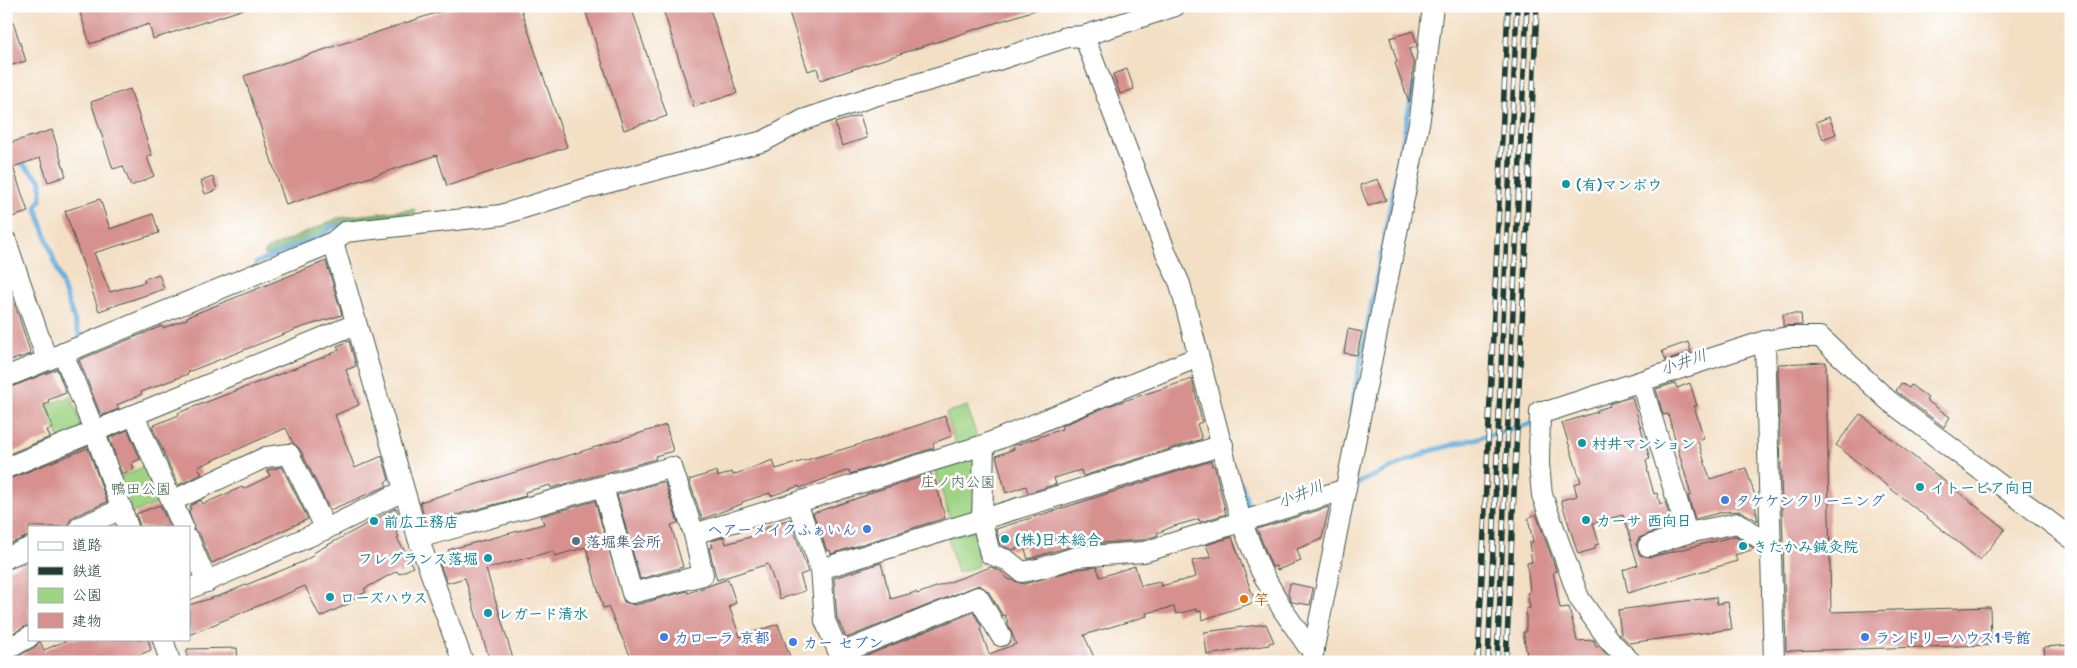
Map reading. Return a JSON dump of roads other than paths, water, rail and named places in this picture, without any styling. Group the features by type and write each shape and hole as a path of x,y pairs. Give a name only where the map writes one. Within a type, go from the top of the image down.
{"street":[{"path":"6,377 333,242 345,232 501,215 591,187 764,141 803,120 871,97 983,65 1067,37 1084,36 1175,6"},
{"path":"1312,656 1420,118 1433,6"},
{"path":"1084,36 1166,253 1180,284 1223,445 1241,521 1261,571 1312,656"},
{"path":"6,241 55,357 94,430 125,518 85,526"},
{"path":"333,242 403,491 463,662"},
{"path":"6,468 94,430 356,324"},
{"path":"1631,662 1608,639 1579,598 1542,495 1539,464 1540,412 1549,411 1641,382 1765,341 1788,337 1820,336 1888,402 2071,538"},
{"path":"1765,341 1774,662"},
{"path":"694,534 984,445 1198,357"},
{"path":"1641,382 1687,533"},
{"path":"134,415 183,526"},
{"path":"984,445 982,521 990,554 1007,560 1022,572 1076,557 1144,552 1346,489"},
{"path":"820,569 982,521 1223,445"},
{"path":"172,501 266,457 289,454 326,528"},
{"path":"418,538 672,467 694,534 703,575 632,593 603,487"},
{"path":"190,545 198,585 326,528 403,491"},
{"path":"797,503 820,569 825,621 841,658 978,597 1001,636"},
{"path":"1648,546 1687,533 1738,523 1770,546"},
{"path":"6,558 28,548"},
{"path":"6,650 28,638"},
{"path":"163,640 170,662"}],"waterway":[{"path":"1351,411 1414,83"},
{"path":"6,89 6,95"},
{"path":"6,130 13,149"},
{"path":"17,159 41,181 41,199 36,207 80,337 84,335"},
{"path":"256,263 322,235 332,227 341,226"},
{"name":"小井川","path":"1351,486 1430,451 1534,423"},
{"path":"1241,483 1250,513"}],"railway":[{"path":"1478,662 1508,6"},
{"path":"1488,662 1517,6"},
{"path":"1497,662 1527,6"},
{"path":"1506,662 1537,6"}],"place":[{"name":"(有)マンボウ","path":"1566,184"},
{"name":"村井マンション","path":"1582,443"},
{"name":"イトーピア向日","path":"1920,487"},
{"name":"タケケンクリーニング","path":"1725,500"},
{"name":"カーサ 西向日","path":"1586,520"},
{"name":"前広工務店","path":"374,521"},
{"name":"ヘアーメイクふぁいん","path":"867,529"},
{"name":"(株)日本総合","path":"1005,539"},
{"name":"落堀集会所","path":"576,541"},
{"name":"きたかみ鍼灸院","path":"1743,546"},
{"name":"フレグランス落堀","path":"488,558"},
{"name":"ローズハウス","path":"330,597"},
{"name":"竿","path":"1244,599"},
{"name":"レガード清水","path":"488,613"},
{"name":"カローラ 京都","path":"664,637"},
{"name":"ランドリーハウス1号館","path":"1865,637"},
{"name":"カー セブン","path":"793,642"}],"park label":[{"name":"庄ノ内公園","path":"958,481"},
{"name":"鴨田公園","path":"141,488"}]}
